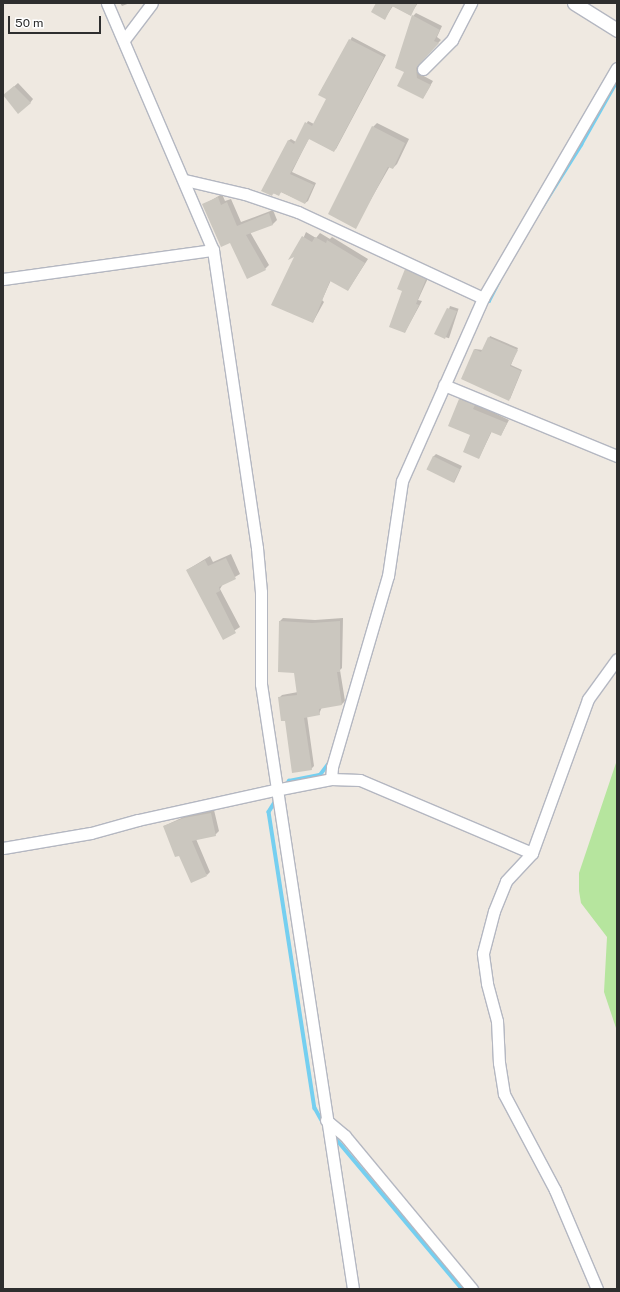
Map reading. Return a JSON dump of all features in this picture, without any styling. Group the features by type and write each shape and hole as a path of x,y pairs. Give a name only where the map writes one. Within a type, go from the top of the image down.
{"street":[{"path":"107,3 185,180 213,250 257,548 261,592 261,684 275,790 353,1289"},
{"path":"124,40 152,3"},
{"path":"423,69 452,40 471,3"},
{"path":"574,3 617,30"},
{"path":"331,780 332,767 388,576 402,481 483,298 617,68"},
{"path":"185,180 245,194 298,212 483,298"},
{"path":"3,279 213,250"},
{"path":"444,386 617,456"},
{"path":"597,1289 555,1190 504,1094 499,1063 497,1021 485,972 484,953 488,933 506,881 532,853 588,699 617,659"},
{"path":"3,848 91,833 138,820 275,790 331,780 360,780 532,853"},
{"path":"326,1120 345,1136 472,1289"}],"green space":[{"path":"617,760 617,1031 604,992 607,937 581,903 579,873"}],"building":[{"path":"376,3 417,3 411,16 392,6 385,20 371,12"},
{"path":"412,15 440,30 434,41 439,43 416,68 417,78 431,85 423,99 397,86 404,72 395,68"},
{"path":"349,39 384,57 334,152 309,139 290,174 314,185 305,204 281,192 279,196 273,193 272,196 261,191 288,140 294,144 305,122 312,126 326,99 318,95"},
{"path":"14,86 31,103 18,114 3,95"},
{"path":"372,126 405,143 393,169 388,167 356,229 328,214"},
{"path":"218,197 221,205 227,202 237,226 269,213 273,225 246,235 266,270 247,279 230,243 221,247 202,204"},
{"path":"302,236 312,242 315,237 326,243 327,240 365,263 348,291 330,281 313,323 271,305 294,257 288,260"},
{"path":"405,269 426,279 416,304 419,305 405,333 389,327 402,291 397,289"},
{"path":"447,308 457,311 445,339 434,334"},
{"path":"488,337 518,350 510,366 521,371 509,401 461,379 474,349 481,352"},
{"path":"459,399 475,405 473,409 507,423 501,436 491,432 479,459 463,452 470,435 448,426"},
{"path":"433,456 460,469 453,483 426,469"},
{"path":"226,558 236,579 219,587 220,591 216,593 236,633 223,640 186,570 205,560 208,566"},
{"path":"279,621 312,623 340,621 340,672 337,672 342,705 319,709 320,715 304,718 312,770 292,773 285,721 281,721 278,697 297,695 294,673 278,672"},
{"path":"211,813 216,836 192,841 207,876 191,883 179,856 175,857 163,826 184,818"}],"waterway":[{"path":"534,220 581,145 617,81"},
{"path":"484,301 489,301 499,281"},
{"path":"286,785 289,781 320,775 329,763"},
{"path":"276,801 269,812 315,1108 324,1124"},
{"path":"333,1135 462,1289"}]}
